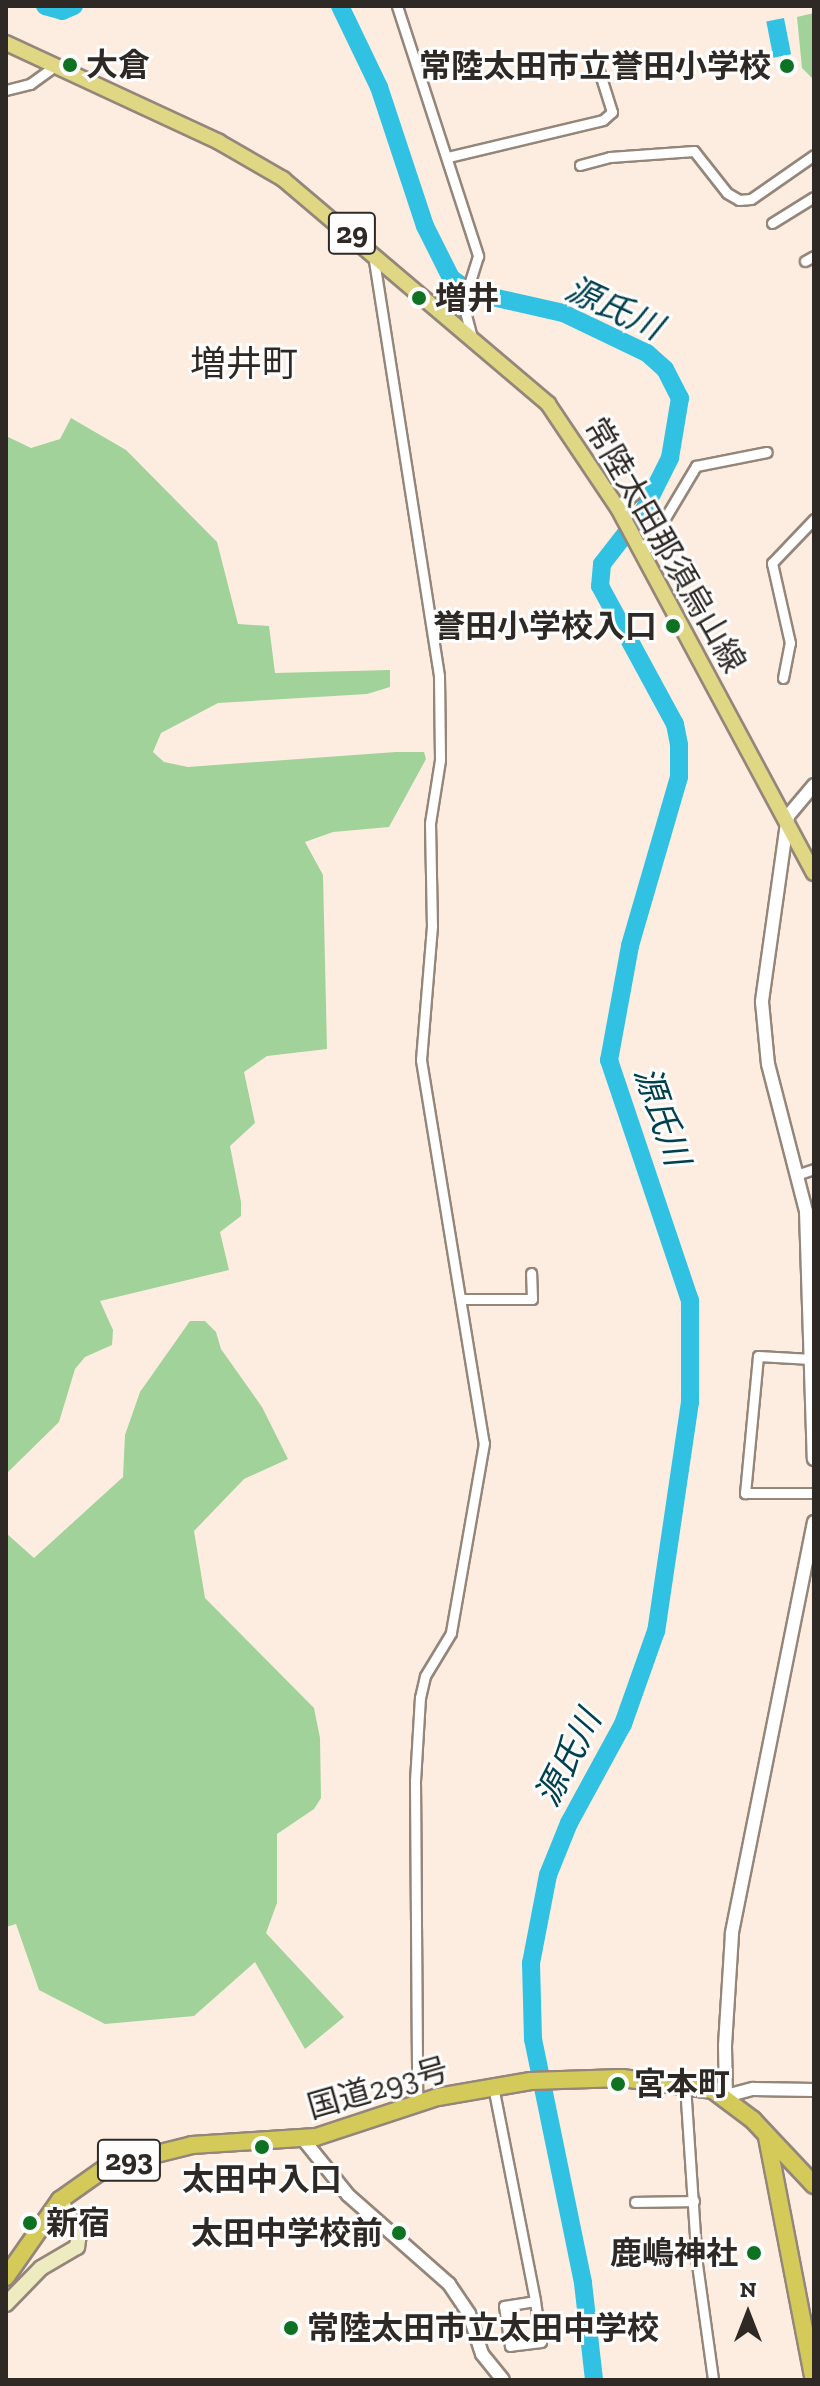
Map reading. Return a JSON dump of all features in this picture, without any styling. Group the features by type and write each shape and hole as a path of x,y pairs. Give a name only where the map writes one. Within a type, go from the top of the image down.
{"highway":[{"name":"国道293号","path":"6,2277 60,2200 108,2166 164,2151 303,2139 417,2104 493,2086 571,2078 685,2084"},
{"name":"293","path":"685,2084 726,2096 765,2132 780,2157 814,2185"},
{"path":"780,2157 814,2380"}],"main road":[{"name":"常陸太田那須烏山線","path":"6,43 259,165 373,250 548,404 620,513 814,873"},
{"path":"6,2304 41,2268 77,2247 79,2235 60,2200"}],"street":[{"path":"397,6 478,256 477,275 463,304 471,334"},
{"path":"448,157 603,120 612,112 595,58"},
{"path":"6,90 30,84 55,66"},
{"path":"580,165 610,157 694,151 727,193 739,200 751,199 814,155"},
{"path":"772,223 814,197"},
{"path":"373,250 439,676 440,760 430,823 432,926 421,1060 484,1443 454,1622 425,1676 420,1697 415,1780 417,2104"},
{"path":"641,552 696,466 767,452"},
{"path":"620,513 636,493"},
{"path":"783,678 790,643 772,563 814,519"},
{"path":"814,785 790,810 787,822 762,1013 768,1064 799,1174 806,1211 814,1459"},
{"path":"799,1174 814,1169"},
{"path":"462,1299 532,1299 531,1273"},
{"path":"811,1359 758,1356 745,1493 814,1493"},
{"path":"814,1522 728,1960 726,2096 753,2089 814,2090"},
{"path":"685,2084 713,2380"},
{"path":"493,2086 535,2301 541,2342 510,2346 504,2306 535,2301"},
{"path":"303,2139 348,2195 449,2284 469,2314 482,2354 503,2380"},
{"path":"635,2202 694,2201"}],"green space":[{"path":"814,13 814,80 802,68 797,17"},
{"path":"71,418 126,450 217,542 238,624 269,626 275,673 390,670 390,687 367,694 218,703 161,733 153,752 164,762 188,767 396,752 424,752 426,759 389,827 333,832 305,842 323,875 327,1049 267,1056 244,1072 255,1123 230,1146 241,1216 220,1232 229,1270 100,1301 113,1330 112,1345 85,1357 75,1369 59,1422 6,1474 6,436 31,448 60,439"},
{"path":"190,1321 205,1321 216,1332 221,1349 262,1407 288,1459 244,1479 194,1531 205,1598 314,1708 320,1738 321,1798 314,1809 277,1834 277,1903 266,1933 344,2017 305,2049 255,1962 194,2016 105,2024 39,1990 16,1924 6,1927 6,1533 34,1558 123,1477 125,1435 140,1392"}],"water":[{"path":"784,18 791,54 773,58 766,21"}],"waterway":[{"name":"源氏川","path":"45,6 62,11 74,6"},
{"name":"源氏川","path":"340,6 379,87 425,226 451,278 470,292 563,313 647,353 665,369 680,398 670,458 644,510 602,564 600,586 675,724 679,745 679,777 630,946 609,1060 690,1300 690,1402 656,1631 623,1724 569,1823 548,1875 531,1963 533,2039 583,2283 594,2380"}],"place":[{"name":"大倉","path":"70,65"},
{"name":"常陸太田市立誉田小学校","path":"787,66"},
{"name":"増井","path":"419,298"},
{"name":"誉田小学校入口","path":"673,626"},
{"name":"宮本町","path":"618,2084"},
{"name":"太田中入口","path":"262,2147"},
{"name":"新宿","path":"30,2223"},
{"name":"太田中学校前","path":"399,2233"},
{"name":"鹿嶋神社","path":"754,2253"},
{"name":"常陸太田市立太田中学校","path":"291,2328"}],"district":[{"name":"増井町","path":"244,364"}]}
